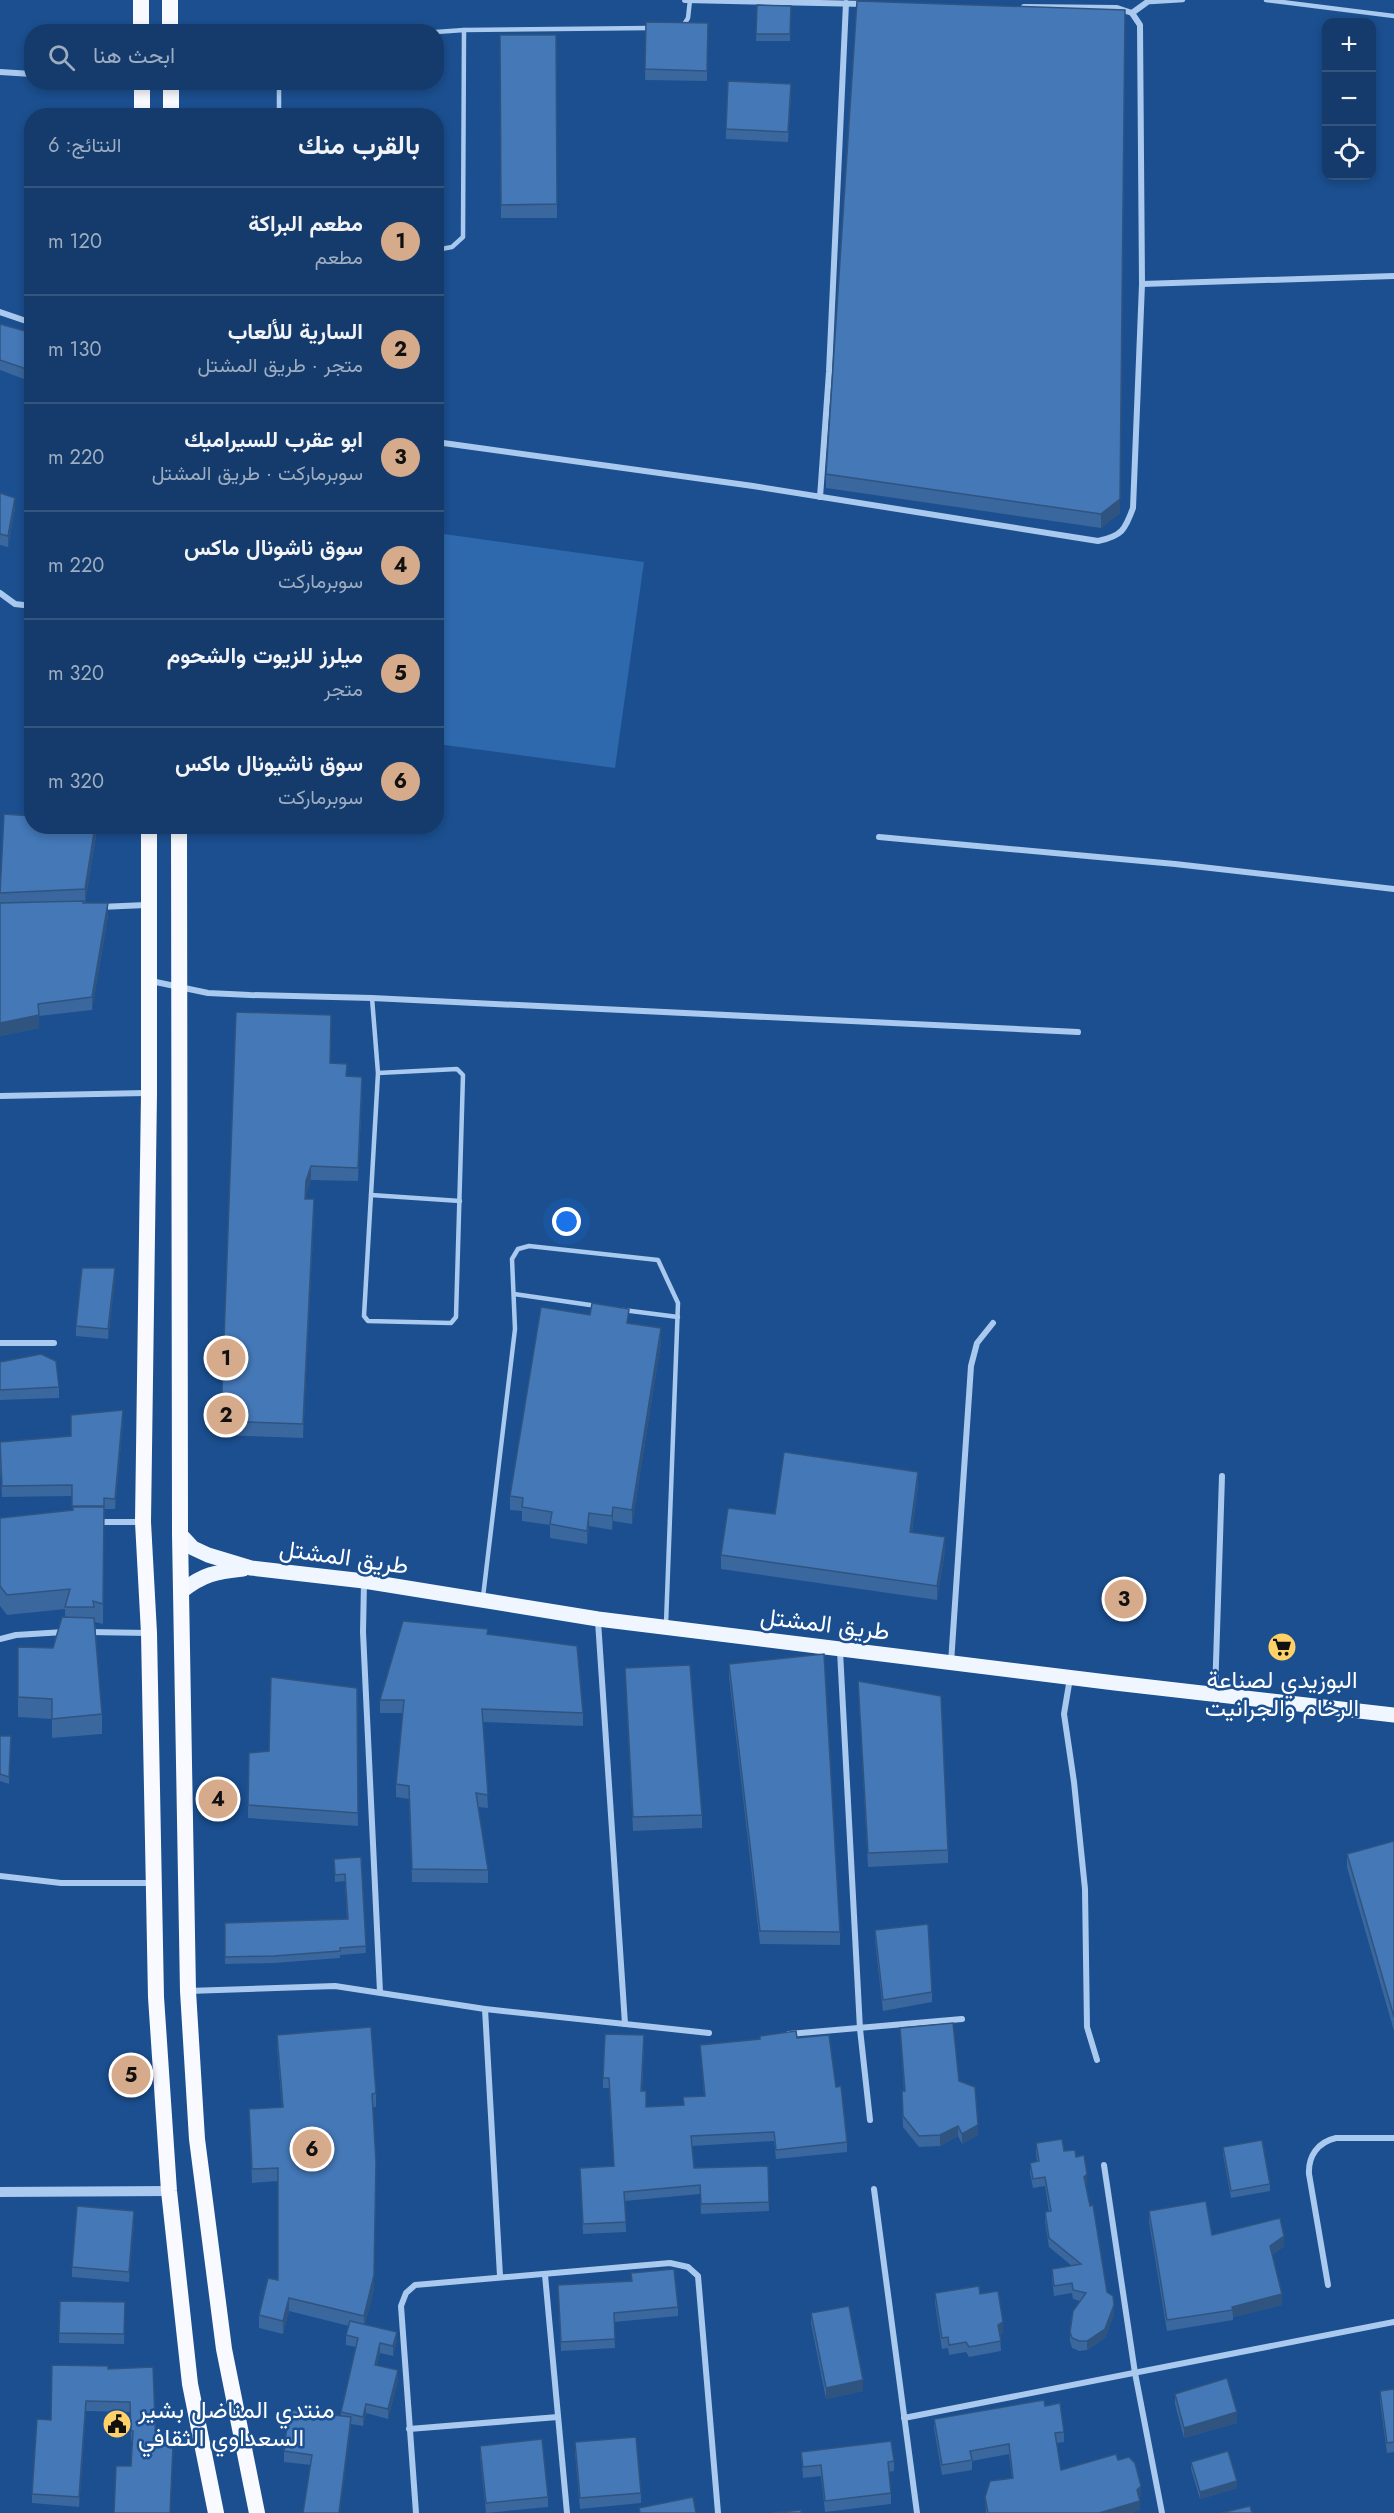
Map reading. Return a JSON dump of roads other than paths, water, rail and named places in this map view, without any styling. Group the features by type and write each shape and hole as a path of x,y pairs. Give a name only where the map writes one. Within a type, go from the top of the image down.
{"highway":[{"path":"141,0 141,24"},
{"path":"170,0 170,24"},
{"path":"142,90 142,108"},
{"path":"171,90 171,108"},
{"path":"149,834 150,980 143,1522 149,1633 156,1997 170,2191 190,2385 216,2513"},
{"path":"178,834 180,1534 188,1991 197,2139 224,2349 257,2513"}],"main road":[{"name":"طريق المشتل","path":"180,1534 193,1548 208,1555 252,1568 364,1581 598,1619 1070,1678 1394,1715"},
{"name":"طريق المشتل","path":"182,1591 194,1581 212,1572 252,1568"}],"street":[{"path":"685,0 870,4"},
{"path":"1132,13 1150,1"},
{"path":"820,497 829,372 846,3"},
{"path":"444,443 820,497 1098,540 1114,537 1126,527 1133,508 1142,284 1140,25 1132,13 1117,8 1011,6"},
{"path":"0,72 24,74"},
{"path":"1142,284 1394,276"},
{"path":"0,312 24,320"},
{"path":"0,593 15,604 24,605"},
{"path":"879,837 1175,864 1394,889"},
{"path":"93,908 149,905"},
{"path":"150,980 208,993 372,998 1078,1032"},
{"path":"0,1096 149,1093"},
{"path":"951,1663 971,1366 977,1343 993,1323"},
{"path":"0,1343 54,1343"},
{"path":"1215,1695 1222,1476"},
{"path":"83,1522 143,1522"},
{"path":"364,1581 363,1632 380,1992"},
{"path":"598,1619 625,2024"},
{"path":"0,1639 16,1635 66,1632"},
{"path":"78,1632 149,1633"},
{"path":"840,1649 860,2029 870,2120"},
{"path":"1070,1678 1064,1714 1074,1782 1085,1889 1088,2027 1097,2060"},
{"path":"0,1876 60,1883 154,1883"},
{"path":"188,1991 335,1986 485,2009 709,2033"},
{"path":"485,2009 500,2276"},
{"path":"782,2035 962,2019"},
{"path":"1328,2285 1309,2174 1309,2164 1314,2151 1328,2140 1336,2138 1394,2138"},
{"path":"1104,2165 1136,2373 1162,2513"},
{"path":"874,2188 917,2513"},
{"path":"0,2192 170,2191"},
{"path":"416,2513 401,2306 406,2294 415,2285 670,2263 688,2267 698,2276 718,2513"},
{"path":"544,2275 567,2513"},
{"path":"904,2418 1394,2322"},
{"path":"409,2429 558,2417"}],"lane":[{"path":"681,27 688,18 690,0"},
{"path":"1150,1 1183,0"},
{"path":"1266,0 1394,16"},
{"path":"444,31 658,28"},
{"path":"444,248 452,247 463,237 464,30"},
{"path":"279,90 279,108"},
{"path":"372,998 378,1073 364,1316 368,1321 454,1321 456,1317 464,1075 457,1069 378,1073"},
{"path":"371,1195 460,1201"},
{"path":"482,1600 515,1329 512,1258 518,1249 529,1246 658,1260 678,1303 666,1627"},
{"path":"514,1294 608,1307"},
{"path":"619,1309 678,1317"}],"place":[{"name":"مطعم البراكة","path":"226,1358"},
{"name":"السارية للألعاب","path":"226,1415"},
{"name":"ابو عقرب للسيراميك","path":"1124,1599"},
{"name":"البوزيدي لصناعة الرخام والجرانيت","path":"1282,1647"},
{"name":"سوق ناشونال ماكس","path":"218,1799"},
{"name":"ميلرز للزيوت والشحوم","path":"131,2075"},
{"name":"سوق ناشيونال ماكس","path":"312,2149"},
{"name":"منتدي المناضل بشير السعداوي الثقافي","path":"117,2424"}]}
